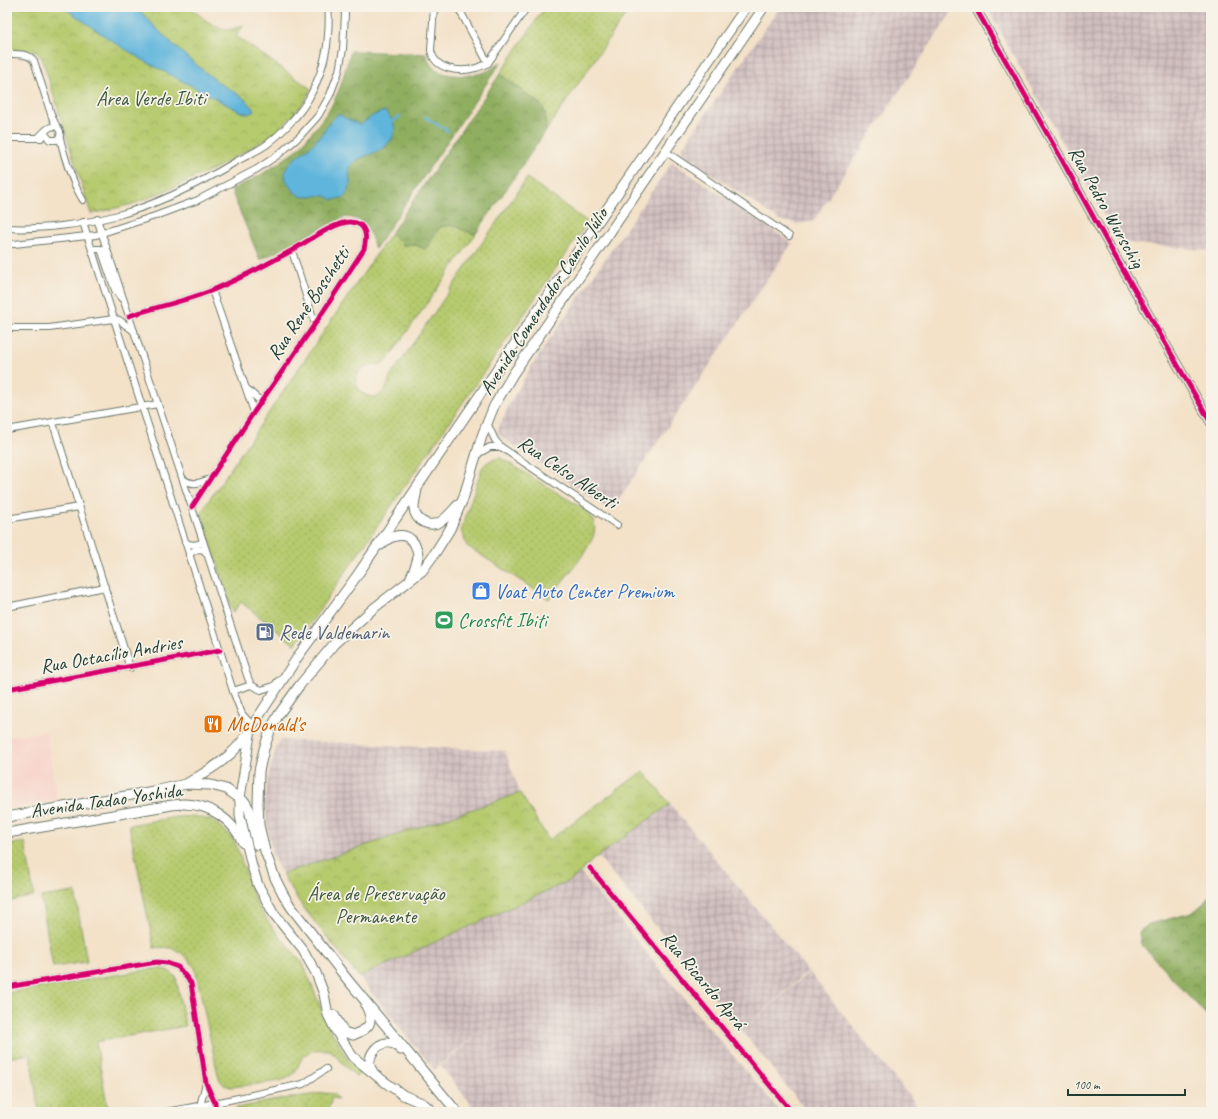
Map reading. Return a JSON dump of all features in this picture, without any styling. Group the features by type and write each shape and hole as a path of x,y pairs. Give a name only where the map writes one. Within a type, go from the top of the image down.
{"main road":[{"name":"Avenida Comendador Camilo Júlio","path":"433,1112 424,1104 403,1095 352,1056 334,1030 328,1015 324,994 316,973 303,950 274,914 258,885 240,816 240,798 251,727 297,658 356,577 418,484 746,7"},
{"name":"Avenida Comendador Camilo Júlio","path":"457,1112 410,1057 291,907 274,878 265,851 259,825 259,771 264,749 271,728 279,714 299,686 334,644 374,608 422,571 435,553 450,529 463,499 476,455 494,406 513,374 764,7"},
{"path":"418,484 414,502 416,515 425,523 430,525 441,522 447,518 463,499"},
{"path":"356,577 385,540 393,536 401,536 412,540 417,548 418,555 416,566 408,582"},
{"name":"Avenida Tadao Yoshida","path":"186,784 214,768 230,755 242,742 251,727"},
{"name":"Avenida Tadao Yoshida","path":"7,817 186,784 211,785 226,789 240,798"},
{"path":"240,798 245,802 249,809 258,848 266,867 280,889"},
{"name":"Avenida Tadao Yoshida","path":"7,833 185,804 204,808 217,813 236,830 240,836 252,866"},
{"path":"324,994 336,1020 344,1032 353,1035 365,1031 370,1022 370,1014 361,994"},
{"path":"378,1077 371,1068 369,1061 371,1055 377,1047 386,1043 394,1044 410,1057"}],"street":[{"path":"7,228 24,229 83,222 118,215 158,201 211,177 266,145 297,115 309,98 318,80 325,58 329,33 328,7"},
{"path":"7,244 87,236 122,227 198,200 278,156 300,136 318,116 330,95 339,71 343,49 344,7"},
{"path":"442,7 434,8 431,50 432,55 437,63 451,69 465,70 477,68 488,63 527,7"},
{"path":"458,7 488,63"},
{"name":"Rua Pedro Wurschig","path":"975,7 1211,423"},
{"path":"7,54 27,55 34,61 52,117 60,130 63,150 76,188 83,200"},
{"path":"52,117 45,134 51,141 63,150"},
{"path":"39,137 53,126 57,127"},
{"path":"7,138 39,137 51,141 60,138"},
{"path":"665,151 789,236"},
{"path":"118,215 119,223 122,227"},
{"path":"97,219 251,685 233,692"},
{"path":"83,222 233,692 242,714 251,727"},
{"name":"Rua Renê Boschetti","path":"129,316 212,290 266,265 344,222 358,224 364,229 366,235 364,249 316,324 254,412 192,507"},
{"path":"64,224 66,229 66,238"},
{"path":"92,251 95,249 102,249 115,290 124,302"},
{"path":"292,251 316,324"},
{"path":"212,290 254,412"},
{"path":"310,306 318,312 324,311"},
{"path":"7,328 49,328 114,319 119,320 134,332"},
{"path":"246,388 258,399 263,399"},
{"path":"7,430 158,404"},
{"path":"53,423 130,668"},
{"name":"Rua Celso Alberti","path":"487,423 495,440 501,447 618,525"},
{"name":"Rua Celso Alberti","path":"476,455 490,447 501,447"},
{"path":"183,479 187,483 194,484 210,479"},
{"path":"7,518 79,506"},
{"path":"185,542 190,545 194,545 203,541"},
{"path":"189,555 194,550 199,549 204,550 207,554"},
{"path":"7,607 105,587"},
{"name":"Rua Octacílio Andries","path":"7,689 130,668 220,650"},
{"name":"Avenida Comendador Camilo Júlio","path":"251,685 261,690 274,686 297,658"},
{"name":"Rua Ricardo Aprá","path":"590,868 792,1112"},
{"path":"7,988 157,962 168,963 178,967 191,983 206,1082 215,1103 216,1112"},
{"path":"166,1112 200,1109 215,1103 303,1084 326,1069"},
{"path":"200,1109 206,1082"}],"shaded area":[{"path":"780,7 953,7 950,15 813,221 798,224 779,220 688,158 683,154 682,148"},
{"path":"986,7 1211,7 1211,251 1119,242"},
{"path":"672,162 792,243 611,511 504,439 498,433 499,427 510,403 534,362"},
{"path":"46,731 57,801 7,809 7,738"},
{"path":"279,740 505,751 520,793 282,874 272,855 264,803 270,768"},
{"path":"670,804 808,971 742,1031 598,856"},
{"path":"580,872 693,1009 781,1112 477,1112 441,1066 499,1015 434,1070 359,977 573,879"},
{"path":"809,972 922,1112 807,1112 742,1031"}],"green space":[{"name":"Área Verde Ibiti","path":"7,7 191,7 205,20 222,29 230,29 244,25 236,36 311,89 296,112 292,110 295,113 273,135 218,167 133,204 91,214 42,58 37,52 7,50"},
{"path":"545,7 631,7 546,131 545,112 540,104 500,74"},
{"path":"351,51 427,54 429,62 434,68 450,75 459,76 485,72 501,62 375,249 366,226 358,220 344,217 260,260 231,190 259,176 298,149 331,107 340,88"},
{"path":"500,74 540,104 545,112 546,131 477,232 473,234 452,225 440,227 425,249 413,244 403,245 391,233"},
{"path":"527,178 588,222 295,645 241,602 233,612 201,512 391,233 403,245 413,244 425,249 440,227 452,225 472,233 477,232 388,359 380,364 364,367 357,376 356,383 360,390 365,395 372,397 379,395 386,389 390,377"},
{"path":"501,458 587,511 594,521 594,534 591,542 549,599 467,546 461,530 482,468 490,461"},
{"name":"Área de Preservação Permanente","path":"643,771 670,804 594,859 573,879 359,977 302,906 282,874 520,793 549,840"},
{"path":"194,816 211,820 223,829 235,842 256,903 272,927 303,963 326,1021 348,1060 360,1073 356,1077 330,1050 316,1050 305,1055 293,1074 285,1079 231,1087 224,1085 219,1079 195,968 178,951 161,947 154,948 129,825 176,817"},
{"path":"25,842 34,896 7,902 7,845"},
{"path":"75,892 87,962 53,967 41,897"},
{"path":"1211,893 1211,1020 1141,944 1139,932 1149,924 1192,913 1204,903"},
{"path":"158,968 169,971 176,977 185,1026 96,1042 108,1110 96,1112 39,1112 30,1054 7,1058 7,993"},
{"path":"324,1093 334,1094 338,1099 332,1098 327,1112 230,1112 237,1108 282,1099"}],"water":[{"path":"63,7 137,7 183,54 219,83 247,101 254,111 249,114 239,111 148,63 115,43"},
{"path":"384,111 392,120 395,130 394,135 382,149 358,159 352,164 349,172 349,190 345,197 333,200 326,196 303,197 293,190 286,178 285,172 288,166 314,143 338,114 360,125 374,115"}],"waterway":[{"path":"391,123 400,116"},
{"path":"425,117 448,131"}],"cycle path":[{"path":"975,7 1211,423"},
{"path":"129,316 223,286 289,252 329,229 345,222 356,223 365,231 364,249 192,507"},
{"path":"7,689 220,650"},
{"path":"590,868 792,1112"},
{"path":"7,987 157,962 167,963 178,967 191,983 206,1083 215,1103 216,1112"}],"place":[{"name":"Voat Auto Center Premium","path":"481,591"},
{"name":"Crossfit Ibiti","path":"444,620"},
{"name":"Rede Valdemarin","path":"265,632"},
{"name":"McDonald's","path":"213,724"}]}
